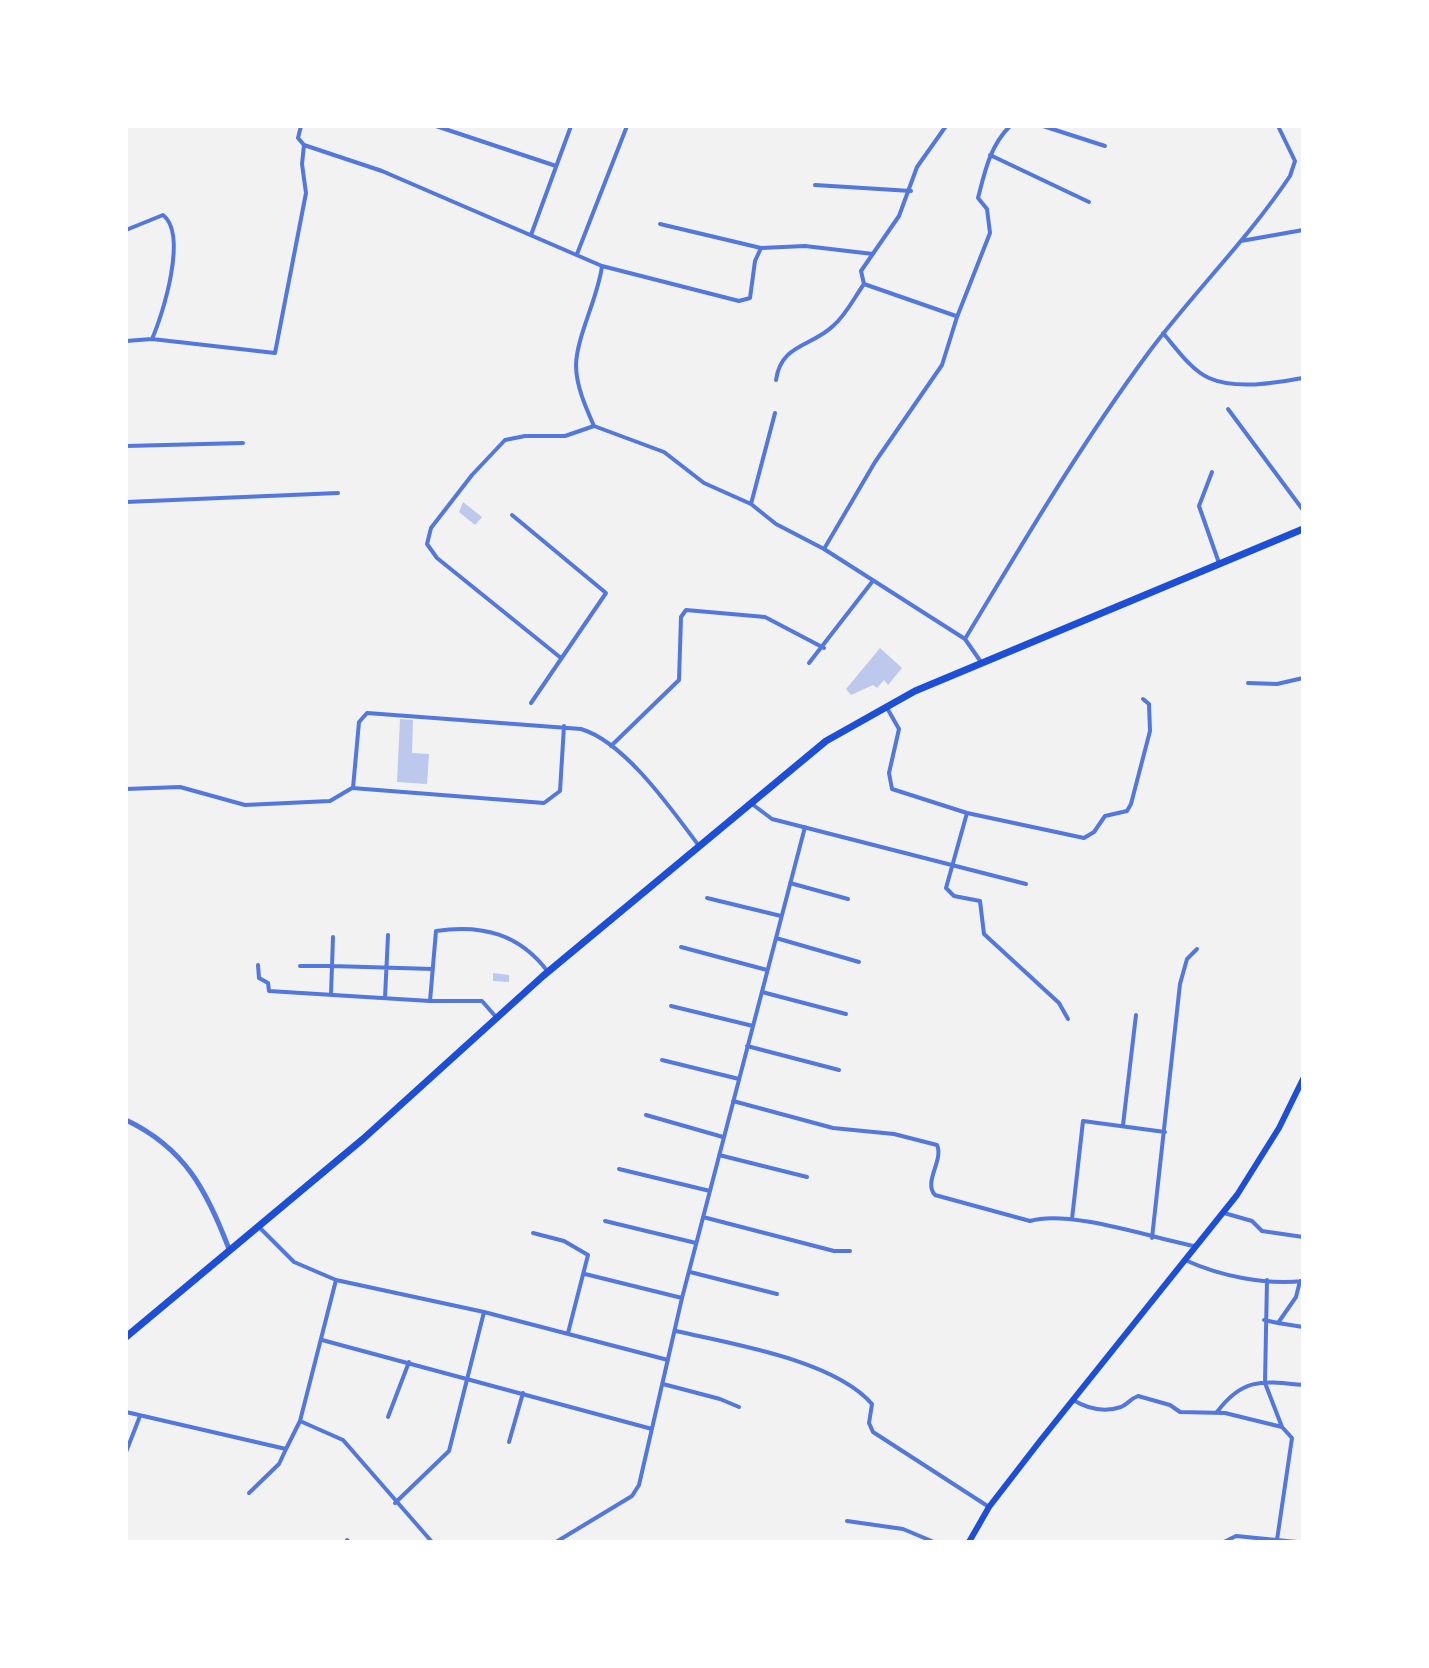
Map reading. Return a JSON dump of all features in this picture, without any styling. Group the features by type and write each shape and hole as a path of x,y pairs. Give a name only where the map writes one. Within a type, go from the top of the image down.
{"highway":[{"path":"126,1337 363,1139 548,972 826,741 886,706 981,662 1303,529"}],"main road":[{"path":"969,1542 989,1507 1185,1260 1261,1158 1303,1079"}],"street":[{"path":"301,126 298,138 304,145 382,171 602,266 747,301 761,248"},
{"path":"436,126 556,166"},
{"path":"531,235 571,126"},
{"path":"577,254 627,126"},
{"path":"776,380 781,361 792,348 811,342 832,327 864,284 861,271 899,216 911,191 917,167 946,126"},
{"path":"824,549 875,462 942,365 990,233 987,209 978,198 990,155 1010,126"},
{"path":"1043,126 1105,146"},
{"path":"965,639 1059,481 1163,333 1241,241 1294,169 1291,149 1278,126"},
{"path":"126,341 152,339 275,353 306,193 302,164 304,145"},
{"path":"990,155 1089,202"},
{"path":"815,185 911,191"},
{"path":"126,230 163,215 173,230 170,278 152,339"},
{"path":"660,224 761,248 805,246 873,254"},
{"path":"1241,241 1303,230"},
{"path":"594,426 584,404 576,364 599,292 602,266"},
{"path":"864,284 957,317"},
{"path":"1163,333 1206,377 1229,382 1269,383 1303,378"},
{"path":"1228,409 1303,510"},
{"path":"751,504 775,413"},
{"path":"561,658 437,558 429,550 428,537 431,528 472,475 505,440 525,436 565,436 594,426 664,452 704,483 751,504 776,524 824,549 965,639 981,662"},
{"path":"126,446 243,443"},
{"path":"1212,472 1199,506 1219,563"},
{"path":"126,502 338,493"},
{"path":"512,515 606,593 531,703"},
{"path":"809,663 824,648 872,582"},
{"path":"611,746 679,680 681,617 686,610 765,617 824,648"},
{"path":"1248,683 1277,684 1303,678"},
{"path":"886,706 899,729 889,773 892,789 967,813 1084,838 1105,816 1127,811 1131,804 1152,719 1149,704 1143,699"},
{"path":"352,788 359,722 367,713 564,726 593,733 611,746 633,766 699,846"},
{"path":"126,789 180,787 245,805 330,801 352,788 544,803 560,791 564,726"},
{"path":"750,802 772,819 1026,884"},
{"path":"967,813 946,888 954,896 980,901 984,934 1059,1003 1068,1019"},
{"path":"556,1542 632,1496 639,1485 682,1298 805,827"},
{"path":"790,883 848,899"},
{"path":"707,898 781,916"},
{"path":"430,1001 436,931 457,928 504,935 532,950 548,972"},
{"path":"385,998 388,935"},
{"path":"331,994 333,937"},
{"path":"776,938 859,962"},
{"path":"681,947 767,970"},
{"path":"1152,1238 1180,984 1187,959 1197,949"},
{"path":"258,965 259,978 268,983 269,991 430,1001 482,1001 496,1017"},
{"path":"300,966 433,969"},
{"path":"762,992 846,1014"},
{"path":"671,1006 753,1026"},
{"path":"1123,1125 1136,1015"},
{"path":"747,1046 839,1070"},
{"path":"662,1060 739,1079"},
{"path":"733,1101 833,1128 894,1134 937,1145 940,1151 931,1186 935,1195 1030,1221 1043,1217 1072,1219 1195,1246"},
{"path":"646,1115 723,1137"},
{"path":"126,1120 163,1144 195,1175 229,1249"},
{"path":"1072,1219 1083,1121 1165,1132"},
{"path":"719,1155 807,1177"},
{"path":"619,1169 710,1191"},
{"path":"1221,1212 1252,1221 1262,1231 1303,1237"},
{"path":"703,1217 834,1251 850,1251"},
{"path":"605,1221 696,1243"},
{"path":"258,1226 294,1262 336,1280 484,1312 668,1360"},
{"path":"533,1233 564,1241 588,1255 568,1333"},
{"path":"1185,1260 1219,1272 1267,1280 1302,1281 1296,1297 1278,1323"},
{"path":"689,1271 777,1294"},
{"path":"585,1274 682,1298"},
{"path":"249,1493 279,1464 300,1421 336,1280"},
{"path":"1267,1280 1265,1383 1282,1427 1292,1438 1277,1540"},
{"path":"1296,1297 1303,1297"},
{"path":"395,1503 449,1451 484,1312"},
{"path":"1264,1320 1303,1327"},
{"path":"676,1331 759,1350 837,1380 872,1404 869,1423 873,1432 989,1507"},
{"path":"321,1339 652,1429"},
{"path":"388,1417 409,1362"},
{"path":"1217,1412 1236,1389 1265,1383 1303,1385"},
{"path":"663,1384 739,1407"},
{"path":"509,1442 523,1393"},
{"path":"1073,1400 1093,1410 1102,1410 1126,1405 1138,1396 1170,1405 1180,1412 1217,1412 1282,1427"},
{"path":"126,1412 286,1449"},
{"path":"126,1452 140,1416"},
{"path":"300,1421 343,1440 431,1542"},
{"path":"847,1521 891,1526 934,1542"},
{"path":"1224,1542 1236,1536 1297,1542"}],"building":[{"path":"463,502 482,517 475,525 459,512"},
{"path":"880,648 902,668 888,685 884,680 877,688 873,685 851,695 846,689"},
{"path":"400,719 413,720 412,753 429,754 427,784 397,782"},
{"path":"493,973 509,975 509,982 493,981"}]}
